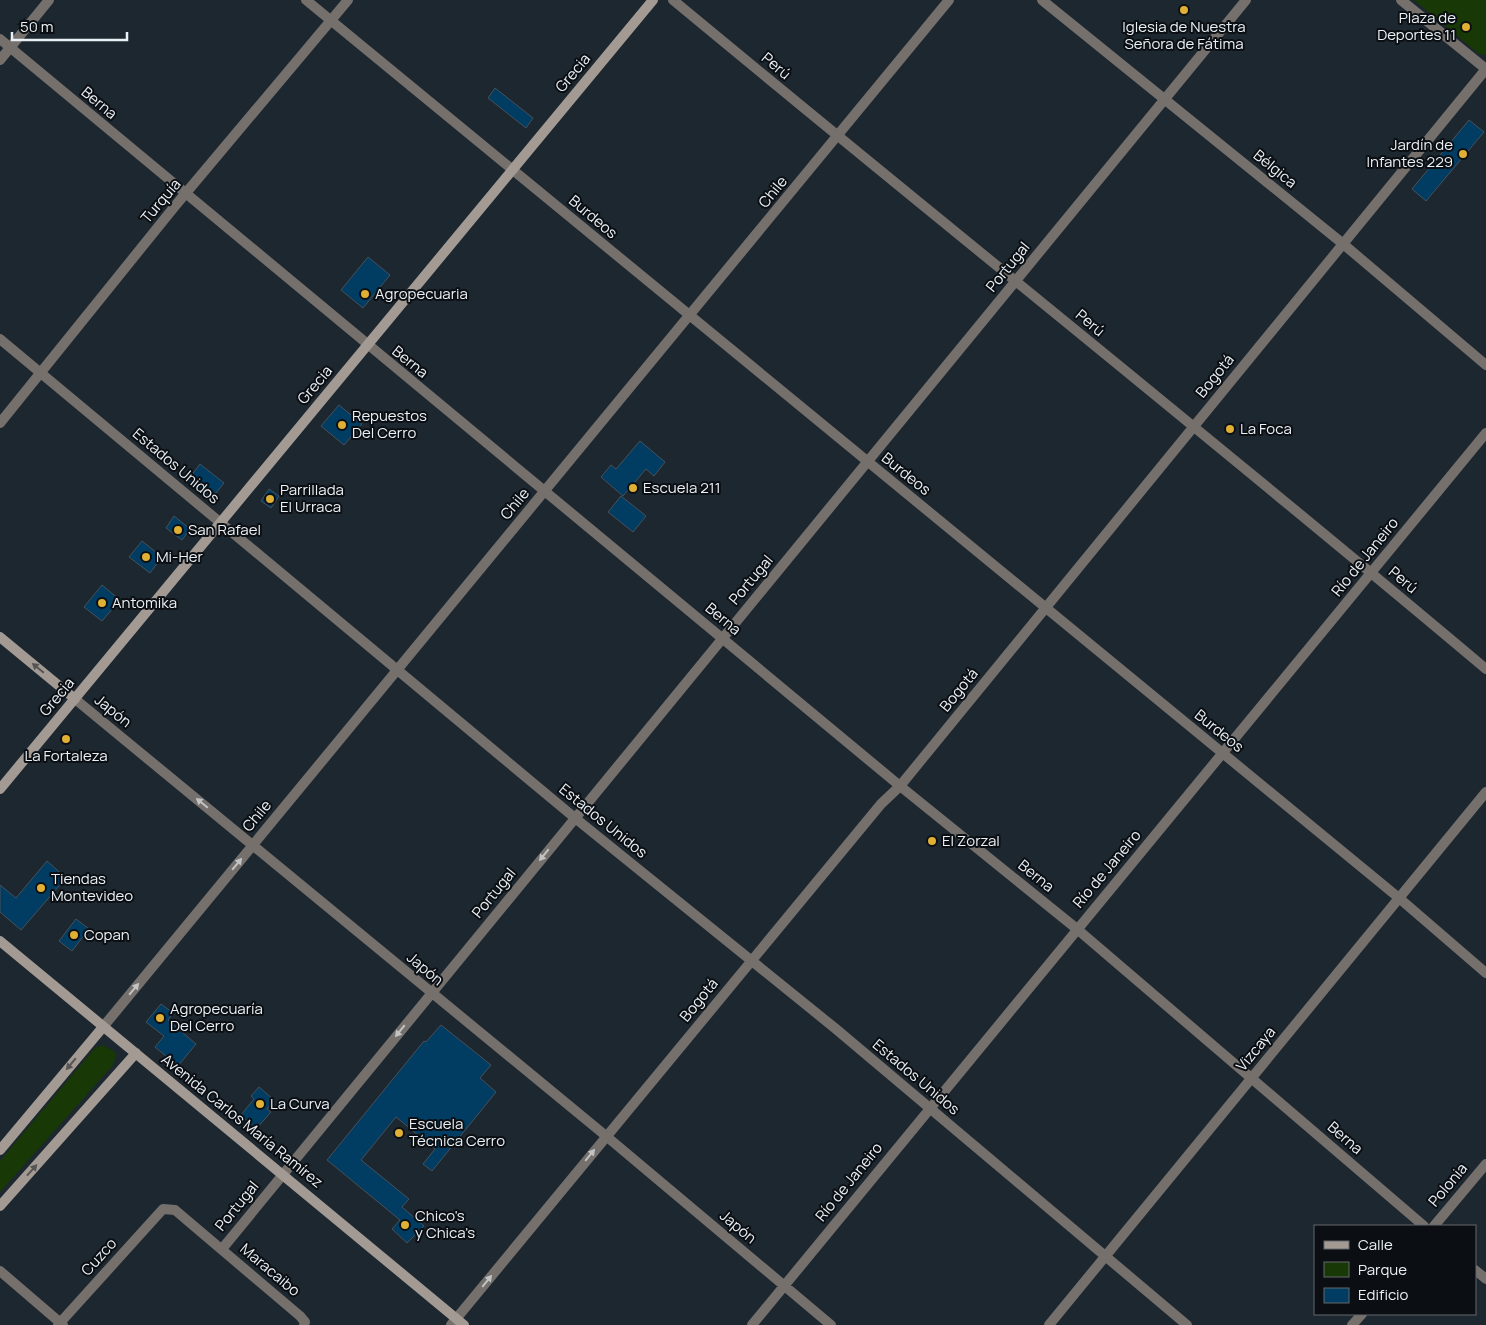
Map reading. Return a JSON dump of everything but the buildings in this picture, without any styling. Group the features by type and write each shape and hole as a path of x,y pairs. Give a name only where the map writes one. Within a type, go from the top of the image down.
{"street":[{"path":"0,60 49,0"},
{"name":"Burdeos","path":"306,0 1399,898 1486,973"},
{"name":"Turquía","path":"0,423 185,194 348,0"},
{"name":"Grecia","path":"0,789 653,0"},
{"name":"Perú","path":"673,0 1017,280 1486,669"},
{"name":"Chile","path":"103,1027 690,317 949,0"},
{"name":"Bélgica","path":"1042,0 1342,244 1486,365"},
{"name":"Portugal","path":"222,1249 722,638 1166,100 1246,0"},
{"path":"1401,0 1486,69"},
{"name":"Berna","path":"0,39 367,346 900,786 1077,929 1423,1225"},
{"name":"Bogotá","path":"457,1323 606,1136 881,804 900,786 1486,69"},
{"name":"Estados Unidos","path":"0,339 575,818 836,1029 1187,1325"},
{"name":"Río de Janeiro","path":"752,1325 1486,433"},
{"name":"Japón","path":"0,637 253,845 430,994 606,1136 831,1325"},
{"name":"Vizcaya","path":"1049,1325 1486,792"},
{"name":"Avenida Carlos María Ramírez","path":"0,941 283,1174 457,1323"},
{"path":"0,1150 103,1027"},
{"path":"0,1206 136,1053"},
{"name":"Polonia","path":"1435,1225 1486,1164"},
{"name":"Maracaibo","path":"163,1208 176,1210 300,1316 305,1322 304,1325"},
{"name":"Cuzco","path":"60,1324 163,1208"},
{"path":"0,1271 60,1324"},
{"path":"1476,1271 1486,1279"},
{"path":"1352,1325 1361,1315"}],"green space":[{"name":"Plaza de Deportes 11","path":"1414,0 1486,0 1486,55 1479,54"},
{"path":"103,1045 115,1052 116,1056 113,1065 0,1192 0,1161 95,1048"}],"place":[{"name":"Iglesia de Nuestra Señora de Fátima","path":"1184,10"},
{"name":"Plaza de Deportes 11","path":"1466,27"},
{"name":"Jardín de Infantes 229","path":"1463,154"},
{"name":"Agropecuaria","path":"365,294"},
{"name":"Repuestos Del Cerro","path":"342,425"},
{"name":"La Foca","path":"1230,429"},
{"name":"Escuela 211","path":"633,488"},
{"name":"Parrillada El Urraca","path":"270,499"},
{"name":"San Rafael","path":"178,530"},
{"name":"Mi-Her","path":"146,557"},
{"name":"Antomika","path":"102,603"},
{"name":"La Fortaleza","path":"66,739"},
{"name":"El Zorzal","path":"932,841"},
{"name":"Tiendas Montevideo","path":"41,888"},
{"name":"Copan","path":"74,935"},
{"name":"Agropecuaría Del Cerro","path":"160,1018"},
{"name":"La Curva","path":"260,1104"},
{"name":"Escuela Técnica Cerro","path":"399,1133"},
{"name":"Chico's y Chica's","path":"405,1225"}]}
